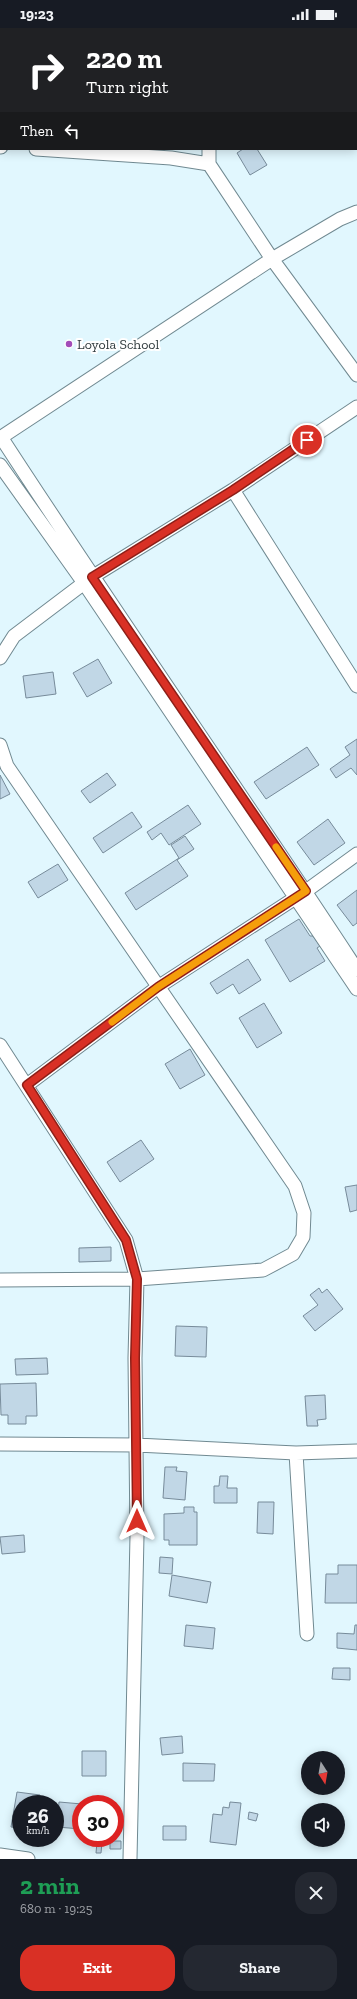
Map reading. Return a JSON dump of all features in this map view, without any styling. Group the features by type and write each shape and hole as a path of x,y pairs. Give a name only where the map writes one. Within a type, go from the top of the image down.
{"street":[{"path":"50,150 192,160 209,164"},
{"path":"151,157 161,150"},
{"path":"209,150 209,164 272,259 357,375"},
{"path":"357,212 340,219 272,259 0,438 88,580 197,743 295,899 357,989"},
{"path":"0,658 14,636 88,580 233,490 357,407"},
{"path":"0,465 88,580"},
{"path":"233,490 357,686"},
{"path":"197,743 306,891 357,970"},
{"path":"0,745 7,766 295,1186 304,1213 304,1237 293,1254 263,1270 137,1279 0,1280"},
{"path":"27,1085 158,987 295,899 357,854"},
{"path":"0,1045 126,1240 137,1279 135,1358 137,1445 130,1859"},
{"path":"0,1444 137,1445 296,1453 357,1451"},
{"path":"296,1453 307,1634"},
{"path":"0,1855 28,1859"}],"building":[{"path":"242,150 258,150 267,165 250,175 237,153"},
{"path":"98,659 112,683 87,697 73,673"},
{"path":"53,672 56,694 26,698 23,676"},
{"path":"357,739 357,775 351,768 336,778 330,769 350,755 345,747"},
{"path":"307,747 319,765 266,799 254,782"},
{"path":"107,773 116,785 90,803 81,791"},
{"path":"0,775 10,794 0,799"},
{"path":"188,805 201,824 169,845 161,833 152,840 147,832"},
{"path":"132,812 142,827 103,853 93,838"},
{"path":"328,819 345,843 314,865 297,842"},
{"path":"185,836 194,849 177,860 188,876 136,910 125,893 179,858 171,845"},
{"path":"58,864 68,880 38,898 28,882"},
{"path":"357,890 357,923 353,926 337,905"},
{"path":"299,919 310,936 313,936 320,946 317,948 325,961 290,982 265,940"},
{"path":"248,959 261,980 239,994 233,984 217,994 210,983"},
{"path":"264,1003 282,1033 257,1048 239,1018"},
{"path":"190,1049 205,1075 180,1089 165,1064"},
{"path":"141,1140 154,1159 120,1182 107,1162"},
{"path":"357,1185 357,1210 350,1212 345,1187"},
{"path":"111,1247 111,1261 79,1262 79,1248"},
{"path":"319,1288 322,1293 327,1289 343,1309 315,1331 303,1316 318,1305 310,1295"},
{"path":"176,1326 207,1327 206,1357 175,1356"},
{"path":"47,1358 48,1374 16,1375 15,1359"},
{"path":"36,1383 37,1416 26,1416 26,1424 8,1424 8,1415 1,1415 0,1384"},
{"path":"325,1395 326,1419 317,1420 318,1426 307,1426 305,1396"},
{"path":"165,1467 177,1467 176,1471 187,1472 185,1500 163,1498"},
{"path":"220,1476 228,1476 227,1488 237,1488 237,1503 214,1503 214,1486 219,1486"},
{"path":"258,1502 274,1502 273,1534 257,1533"},
{"path":"184,1507 194,1507 194,1512 197,1512 197,1545 169,1545 169,1540 164,1540 164,1514 184,1513"},
{"path":"24,1535 25,1552 2,1554 0,1537"},
{"path":"160,1557 173,1558 172,1574 159,1573"},
{"path":"338,1565 357,1565 357,1603 325,1603 326,1574 338,1574"},
{"path":"172,1575 211,1582 207,1603 169,1596"},
{"path":"186,1625 215,1628 213,1649 184,1646"},
{"path":"355,1625 357,1625 357,1650 337,1648 337,1633 354,1634"},
{"path":"333,1668 350,1668 350,1680 332,1679"},
{"path":"182,1736 183,1753 162,1755 160,1738"},
{"path":"82,1751 106,1751 106,1776 82,1776"},
{"path":"183,1763 215,1764 214,1781 183,1781"},
{"path":"17,1792 40,1795 16,1795"},
{"path":"64,1802 72,1803 72,1828 64,1828"},
{"path":"230,1802 241,1803 236,1845 210,1842 213,1814 222,1815 223,1807 229,1808"},
{"path":"249,1812 258,1814 256,1821 248,1819"},
{"path":"163,1826 186,1826 186,1840 163,1840"},
{"path":"97,1847 102,1847 101,1853 96,1853"},
{"path":"110,1847 121,1847 121,1849 110,1849"}],"slow traffic":[{"path":"112,1022 158,987 306,891 276,847"}],"place":[{"name":"Loyola School","path":"69,344"}],"route":[{"path":"137,1521 135,1358 137,1279 126,1240 27,1085 158,987 306,891 92,577 233,490 307,440"}]}
